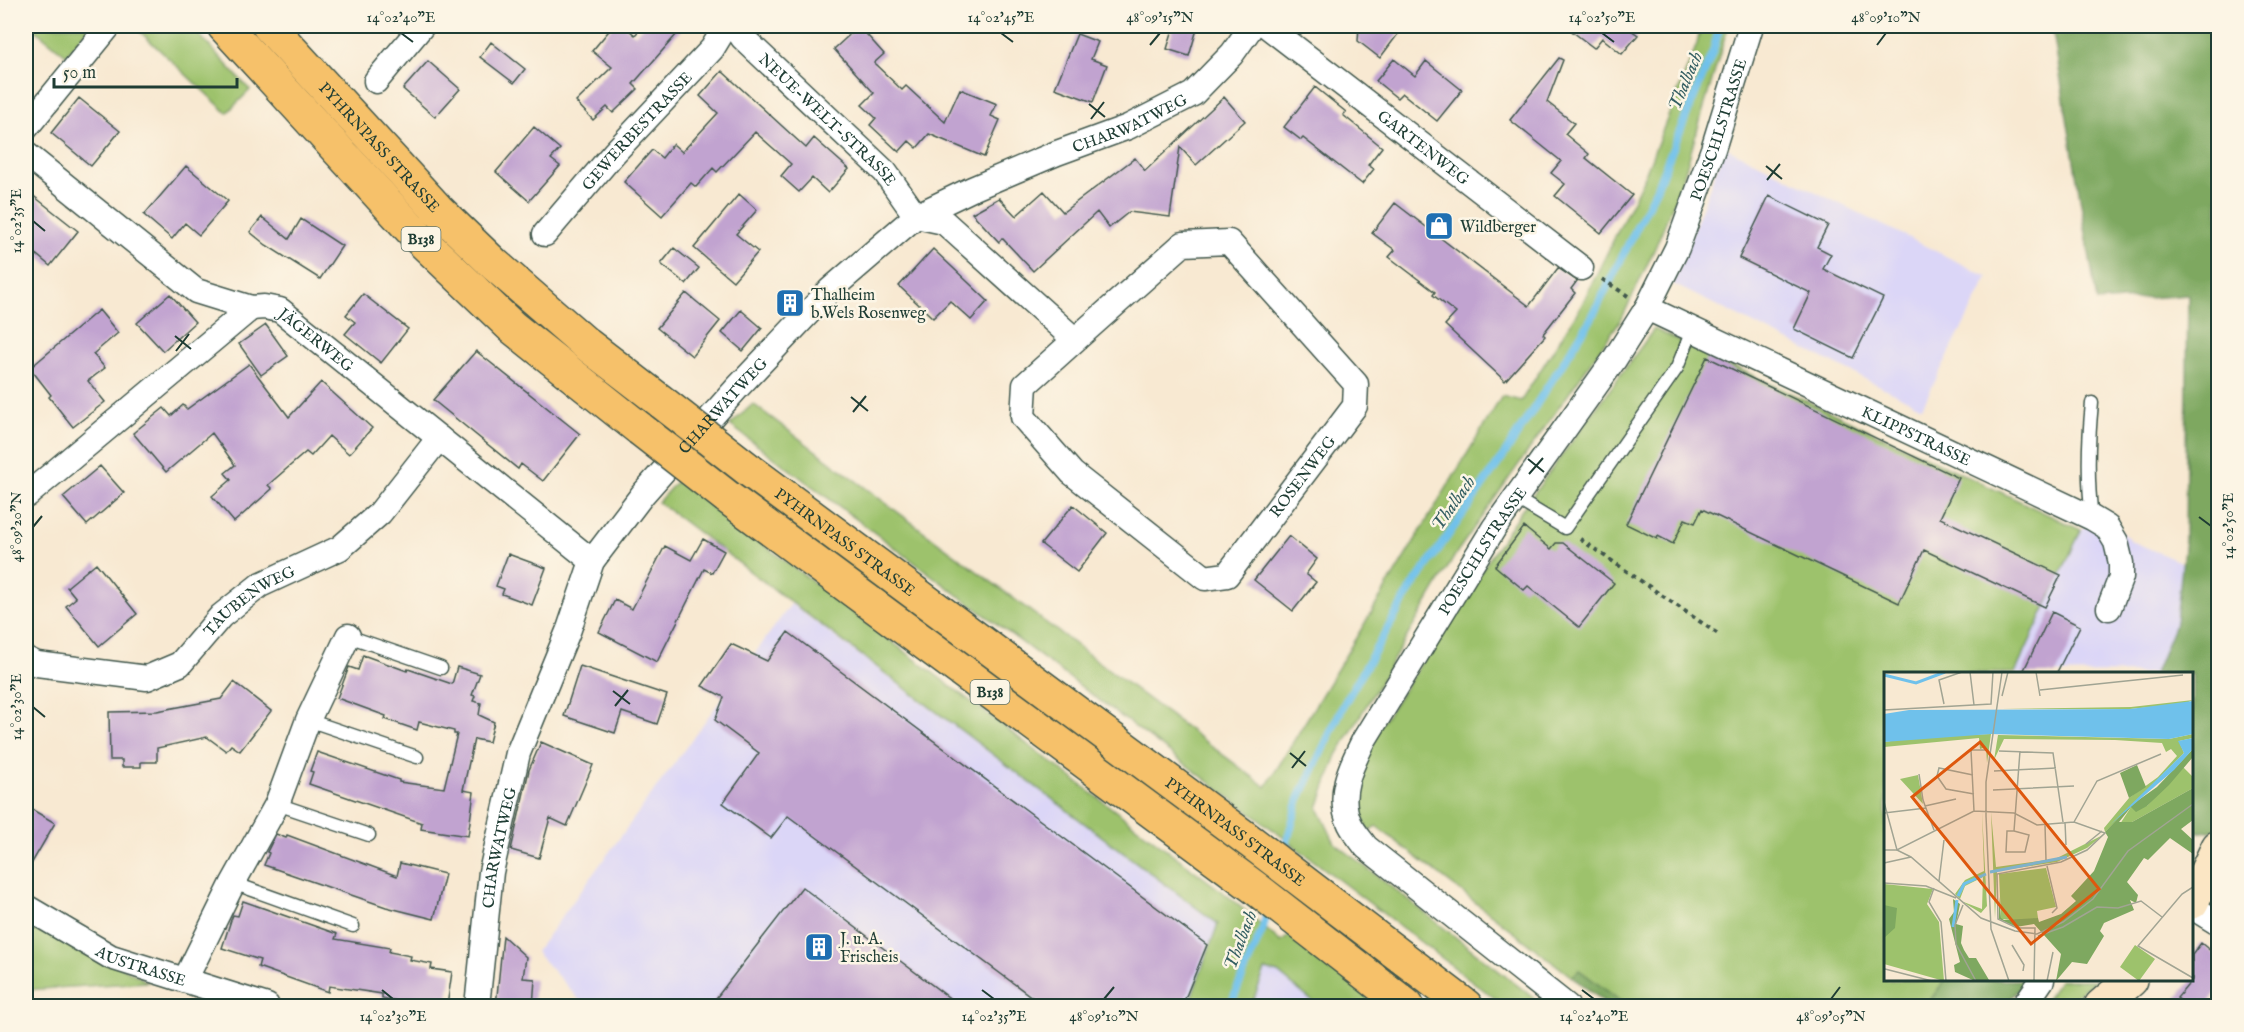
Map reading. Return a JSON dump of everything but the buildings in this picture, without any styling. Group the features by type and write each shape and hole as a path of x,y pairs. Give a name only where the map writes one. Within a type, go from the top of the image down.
{"main road":[{"name":"PYHRNPASS STRASSE","path":"224,26 419,238 512,327 727,497 1254,887 1407,1006"},
{"name":"PYHRNPASS STRASSE","path":"269,26 461,233 585,343 749,470 1251,842 1466,1006"},
{"path":"2206,911 2218,848"},
{"path":"2101,1006 2130,981"}],"street":[{"path":"26,128 109,26"},
{"path":"376,81 422,26"},
{"name":"GEWERBESTRASSE","path":"545,234 614,153 712,49 726,26"},
{"name":"NEUE-WELT-STRASSE","path":"735,26 743,38 885,172 916,216"},
{"name":"CHARWATWEG","path":"477,1006 491,872 518,753 568,629 592,561 643,494 737,387 830,290 916,216 1035,162 1128,127 1193,94 1232,54 1252,26"},
{"name":"GARTENWEG","path":"1267,26 1590,273"},
{"name":"POESCHLSTRASSE","path":"1567,1006 1366,847 1350,824 1344,799 1348,771 1364,740 1494,528 1614,360 1647,308 1677,248 1713,149 1751,26"},
{"name":"JÄGERWEG","path":"26,154 196,291 251,308 264,307 280,310 592,561"},
{"path":"916,216 944,222 1075,340"},
{"name":"ROSENWEG","path":"1229,242 1356,384 1355,406 1227,576 1205,578 1072,472 1023,417 1025,385 1075,340 1183,244 1229,242"},
{"path":"26,496 251,308"},
{"name":"KLIPPSTRASSE","path":"1647,308 2107,527 2116,542 2121,563 2121,577 2109,608"},
{"name":"TAUBENWEG","path":"26,658 37,664 147,678 180,664 221,616 260,585 340,548 380,513 439,438"},
{"path":"185,980 233,883 277,804 308,720 348,636"},
{"name":"AUSTRASSE","path":"26,907 111,957 185,980 207,998 267,1006"},
{"path":"2024,1006 2041,981"}],"lane":[{"path":"1515,498 1564,528 1677,368 1693,328"},
{"path":"2092,403 2088,474 2092,518"},
{"path":"348,636 441,668"},
{"path":"308,720 417,757"},
{"path":"277,804 369,835"},
{"path":"233,883 353,926"}],"path":[{"path":"1590,273 1620,291"},
{"path":"1564,528 1718,634"}],"shaded area":[{"path":"1725,147 1988,277 1922,407 1673,284"},
{"path":"2103,513 2131,541 2183,563 2176,622 2155,672 2016,672 2081,530"},
{"path":"791,604 1218,924 1187,1006 585,1006 536,952"},
{"path":"1264,970 1278,973 1318,1006 1251,1006"}],"green space":[{"path":"30,26 91,26 66,55"},
{"path":"134,26 191,26 250,90 227,113"},
{"path":"1701,26 1728,26 1682,182 1655,248 1622,318 1457,552 1337,755 1318,808 1335,843 1544,1006 1505,1006 1264,823 730,425 753,404 1266,787 1502,396 1521,401 1580,308 1642,182 1697,44"},
{"path":"2052,26 2218,26 2218,830 2194,833 2193,839 2193,672 2155,672 2176,622 2185,539 2188,295 2097,302"},
{"path":"1654,329 2081,530 2015,672 1884,672 1884,981 1944,981 1926,1006 1627,1006 1579,970 1572,977 1376,826 1369,831 1356,807 1354,773 1369,743 1516,518"},
{"path":"678,480 1228,896 1281,942 1291,934 1380,1006 1318,1006 1278,973 1265,970 1251,1006 1188,1006 1218,924 658,502"},
{"path":"26,913 148,982 26,990"},
{"path":"1579,970 1627,1006 1609,1006 1572,977"},
{"path":"1944,981 2026,981 2004,1006 1926,1006"},
{"path":"2059,981 2095,981 2061,1006 2041,1006"}],"waterway":[{"name":"Thalbach","path":"1283,855 1299,799 1344,704 1410,590 1502,458 1591,319 1656,189 1713,51 1720,26"},
{"name":"Thalbach","path":"1230,1006 1263,928 1268,907"}],"place":[{"name":"Wildberger","path":"1439,226"},
{"name":"Thalheim b.Wels Rosenweg","path":"790,303"},
{"name":"J. u. A. Frischeis","path":"819,947"}]}
